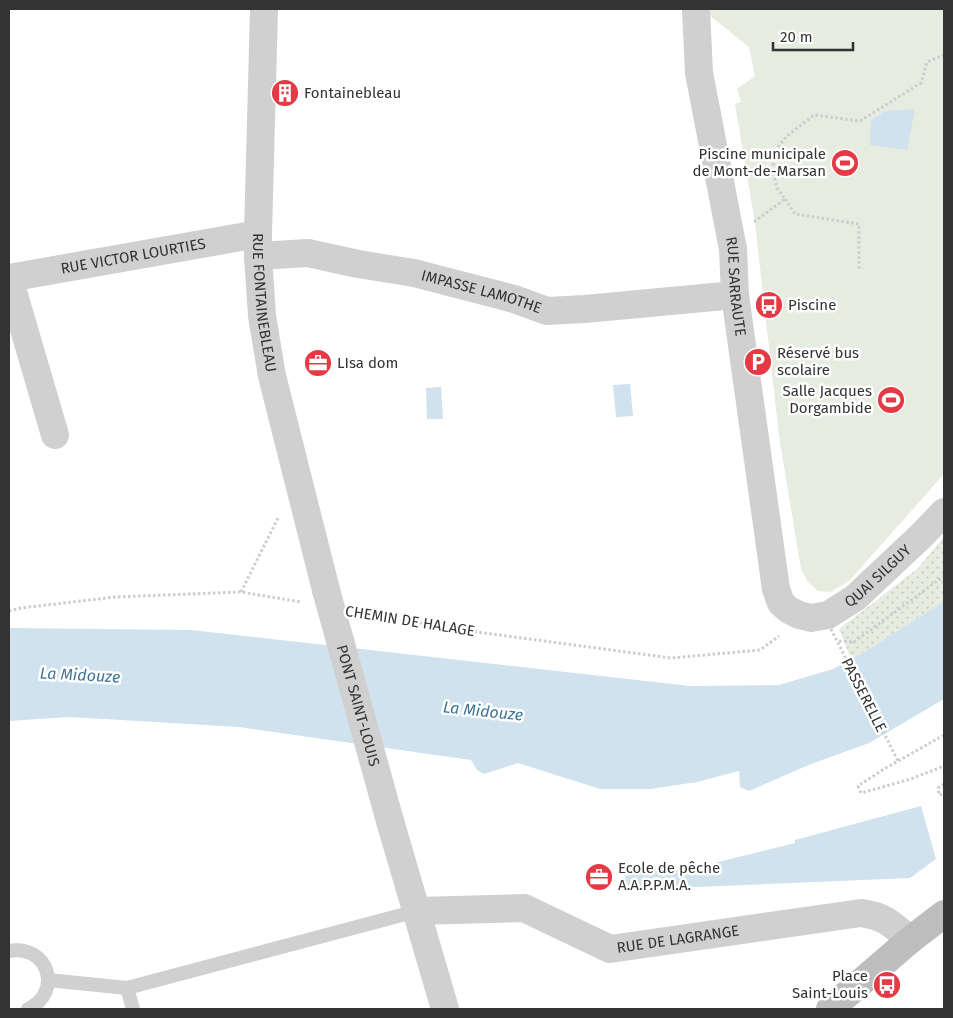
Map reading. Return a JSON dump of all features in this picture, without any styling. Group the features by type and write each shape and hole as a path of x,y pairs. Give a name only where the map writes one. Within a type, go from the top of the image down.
{"main road":[{"path":"830,1009 910,940 944,914"}],"street":[{"name":"RUE FONTAINEBLEAU","path":"264,9 258,245 262,316 272,376 298,479 316,597"},
{"name":"RUE SARRAUTE","path":"696,9 699,74 732,248 735,295 776,589 781,602 799,616"},
{"name":"RUE VICTOR LOURTIES","path":"9,278 258,245"},
{"name":"IMPASSE LAMOTHE","path":"258,245 414,273 514,299 547,311 735,295"},
{"path":"9,278 55,435"},
{"name":"QUAI SILGUY","path":"799,616 811,618 828,615 855,598 944,512"},
{"name":"PONT SAINT-LOUIS","path":"316,597 390,821 445,1009"},
{"name":"RUE DE LAGRANGE","path":"417,911 524,908 610,949 861,914 875,915 886,920 910,940"}],"lane":[{"path":"48,980 127,988 417,911"},
{"path":"9,951 25,951 34,954 46,970 48,980 42,999 35,1006 28,1009"},
{"path":"127,988 132,1009"}],"path":[{"path":"859,270 859,224 795,214 777,188 773,172 774,152 787,136 814,115 860,121 921,83 927,62 944,55"},
{"path":"755,222 785,199"},
{"path":"241,592 298,479"},
{"path":"9,611 115,597 241,592 316,597"},
{"name":"CHEMIN DE HALAGE","path":"355,612 462,630 671,658 760,650 785,632 799,616"},
{"name":"PASSERELLE","path":"830,629 898,762"},
{"path":"944,735 858,786 861,793 911,779 944,766"},
{"path":"944,784 938,788 939,795 944,794"}],"shaded area":[{"name":"Piscine municipale de Mont-de-Marsan","path":"723,9 944,9 944,474 850,580 831,592 818,591 808,582 801,569 779,436 755,223 735,104 741,102 737,89 755,76 749,47 704,11"},
{"path":"944,537 944,601 851,659 839,629 917,569"}],"water":[{"path":"915,109 907,150 870,145 871,120 885,111"},
{"path":"630,384 633,416 616,417 613,385"},
{"path":"441,387 443,419 427,419 426,388"},
{"name":"La Midouze","path":"944,601 944,699 869,743 811,764 749,791 740,787 739,771 697,782 650,789 600,789 518,763 484,774 477,770 471,760 239,727 70,717 9,721 9,628 191,630 690,686 779,685 833,669 869,649"},
{"path":"921,806 936,859 910,878 624,890 625,872 702,869 702,866 795,843 795,840"}],"place":[{"name":"Fontainebleau","path":"285,93"},
{"name":"Piscine municipale de Mont-de-Marsan","path":"845,163"},
{"name":"Piscine","path":"769,305"},
{"name":"Réservé bus scolaire","path":"758,362"},
{"name":"LIsa dom","path":"318,363"},
{"name":"Salle Jacques Dorgambide","path":"891,400"},
{"name":"Ecole de pêche A.A.P.P.M.A.","path":"599,877"},
{"name":"Place Saint-Louis","path":"887,985"}]}
